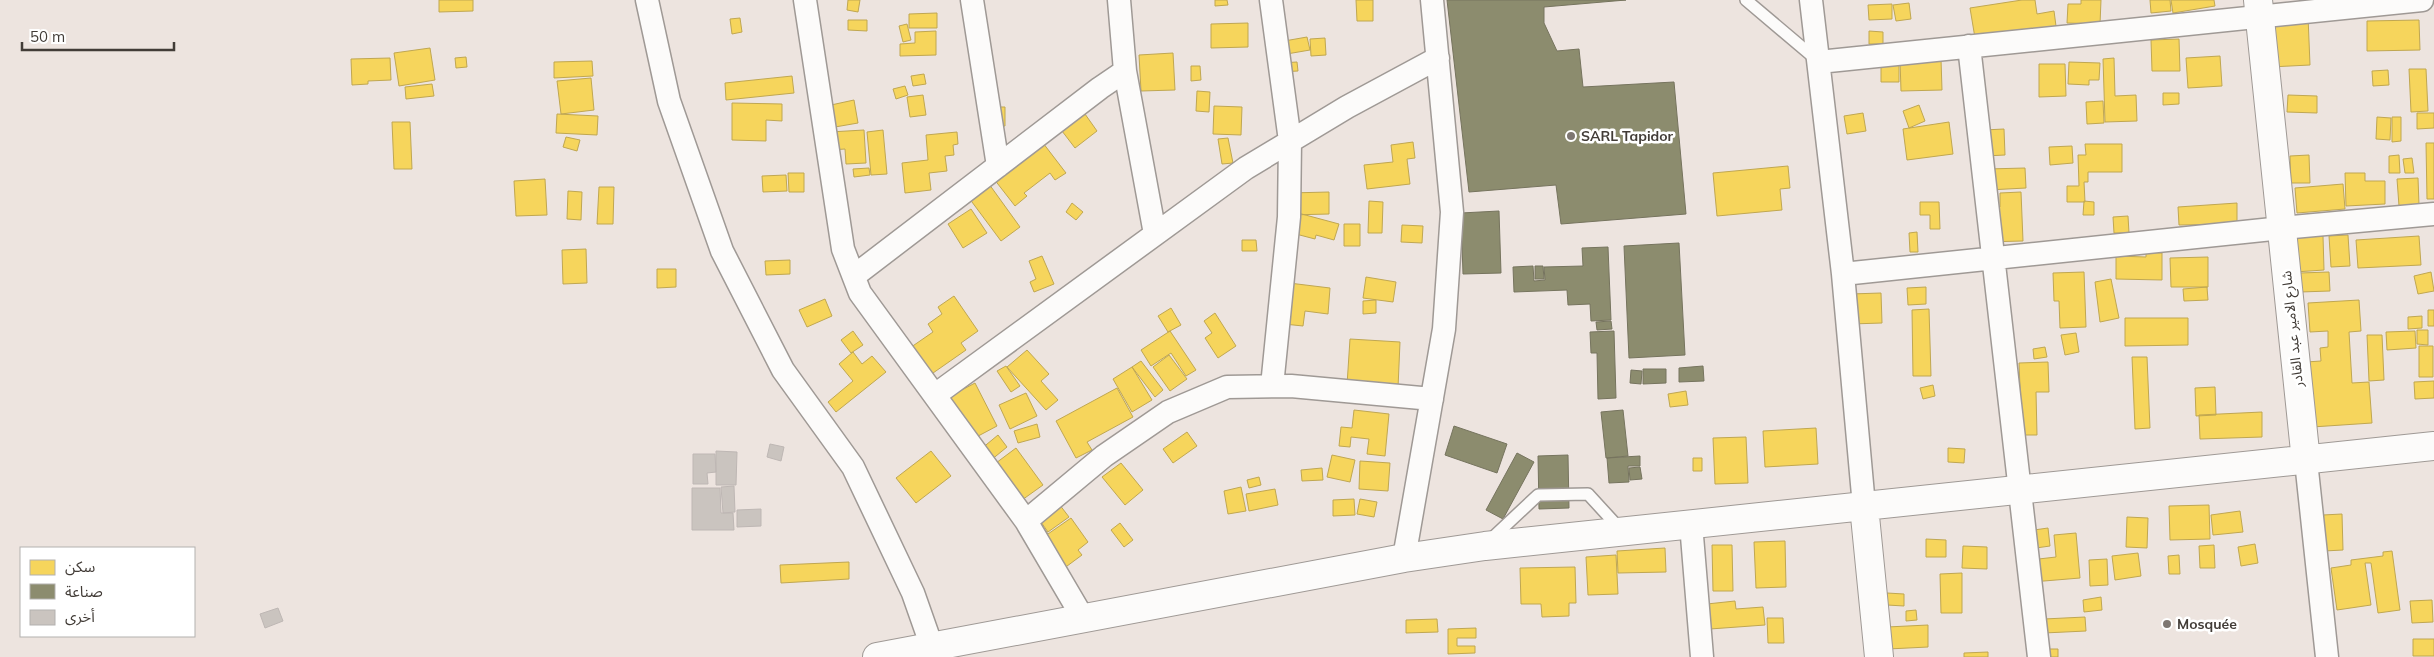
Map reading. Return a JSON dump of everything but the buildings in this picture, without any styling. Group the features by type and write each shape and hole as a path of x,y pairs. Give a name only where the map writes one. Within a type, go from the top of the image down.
{"main road":[{"name":"شارع الامير عبد القادر","path":"2259,8 2306,461"},
{"path":"877,657 1404,558 1485,546 2306,461 2434,446"},
{"path":"1864,506 1879,657"}],"street":[{"path":"647,0 669,101 722,251 783,370 852,467 912,593 932,647"},
{"path":"805,0 843,249 860,293 1026,521 1083,618"},
{"path":"972,0 998,166"},
{"path":"1119,0 1125,71 1156,234"},
{"path":"1270,0 1290,142 1288,217 1272,386"},
{"path":"1404,558 1444,329 1452,212 1432,0"},
{"path":"1810,0 1819,62 1843,274 1864,506"},
{"path":"1819,62 1968,46 2259,8 2422,0"},
{"path":"1968,46 2039,657"},
{"path":"935,395 1246,168 1347,107 1438,58"},
{"path":"854,276 1125,71"},
{"path":"1843,274 2434,214"},
{"path":"1026,521 1104,456 1168,412 1227,387 1291,386 1432,399"},
{"name":"شارع الامير عبد القادر","path":"2306,461 2327,657"},
{"path":"1691,524 1702,657"}],"lane":[{"path":"1746,0 1819,62"},
{"path":"1485,546 1538,495 1588,494 1622,532"}],"place":[{"name":"SARL Tapidor","path":"1571,136"},
{"name":"Mosquée","path":"2167,624"}]}
